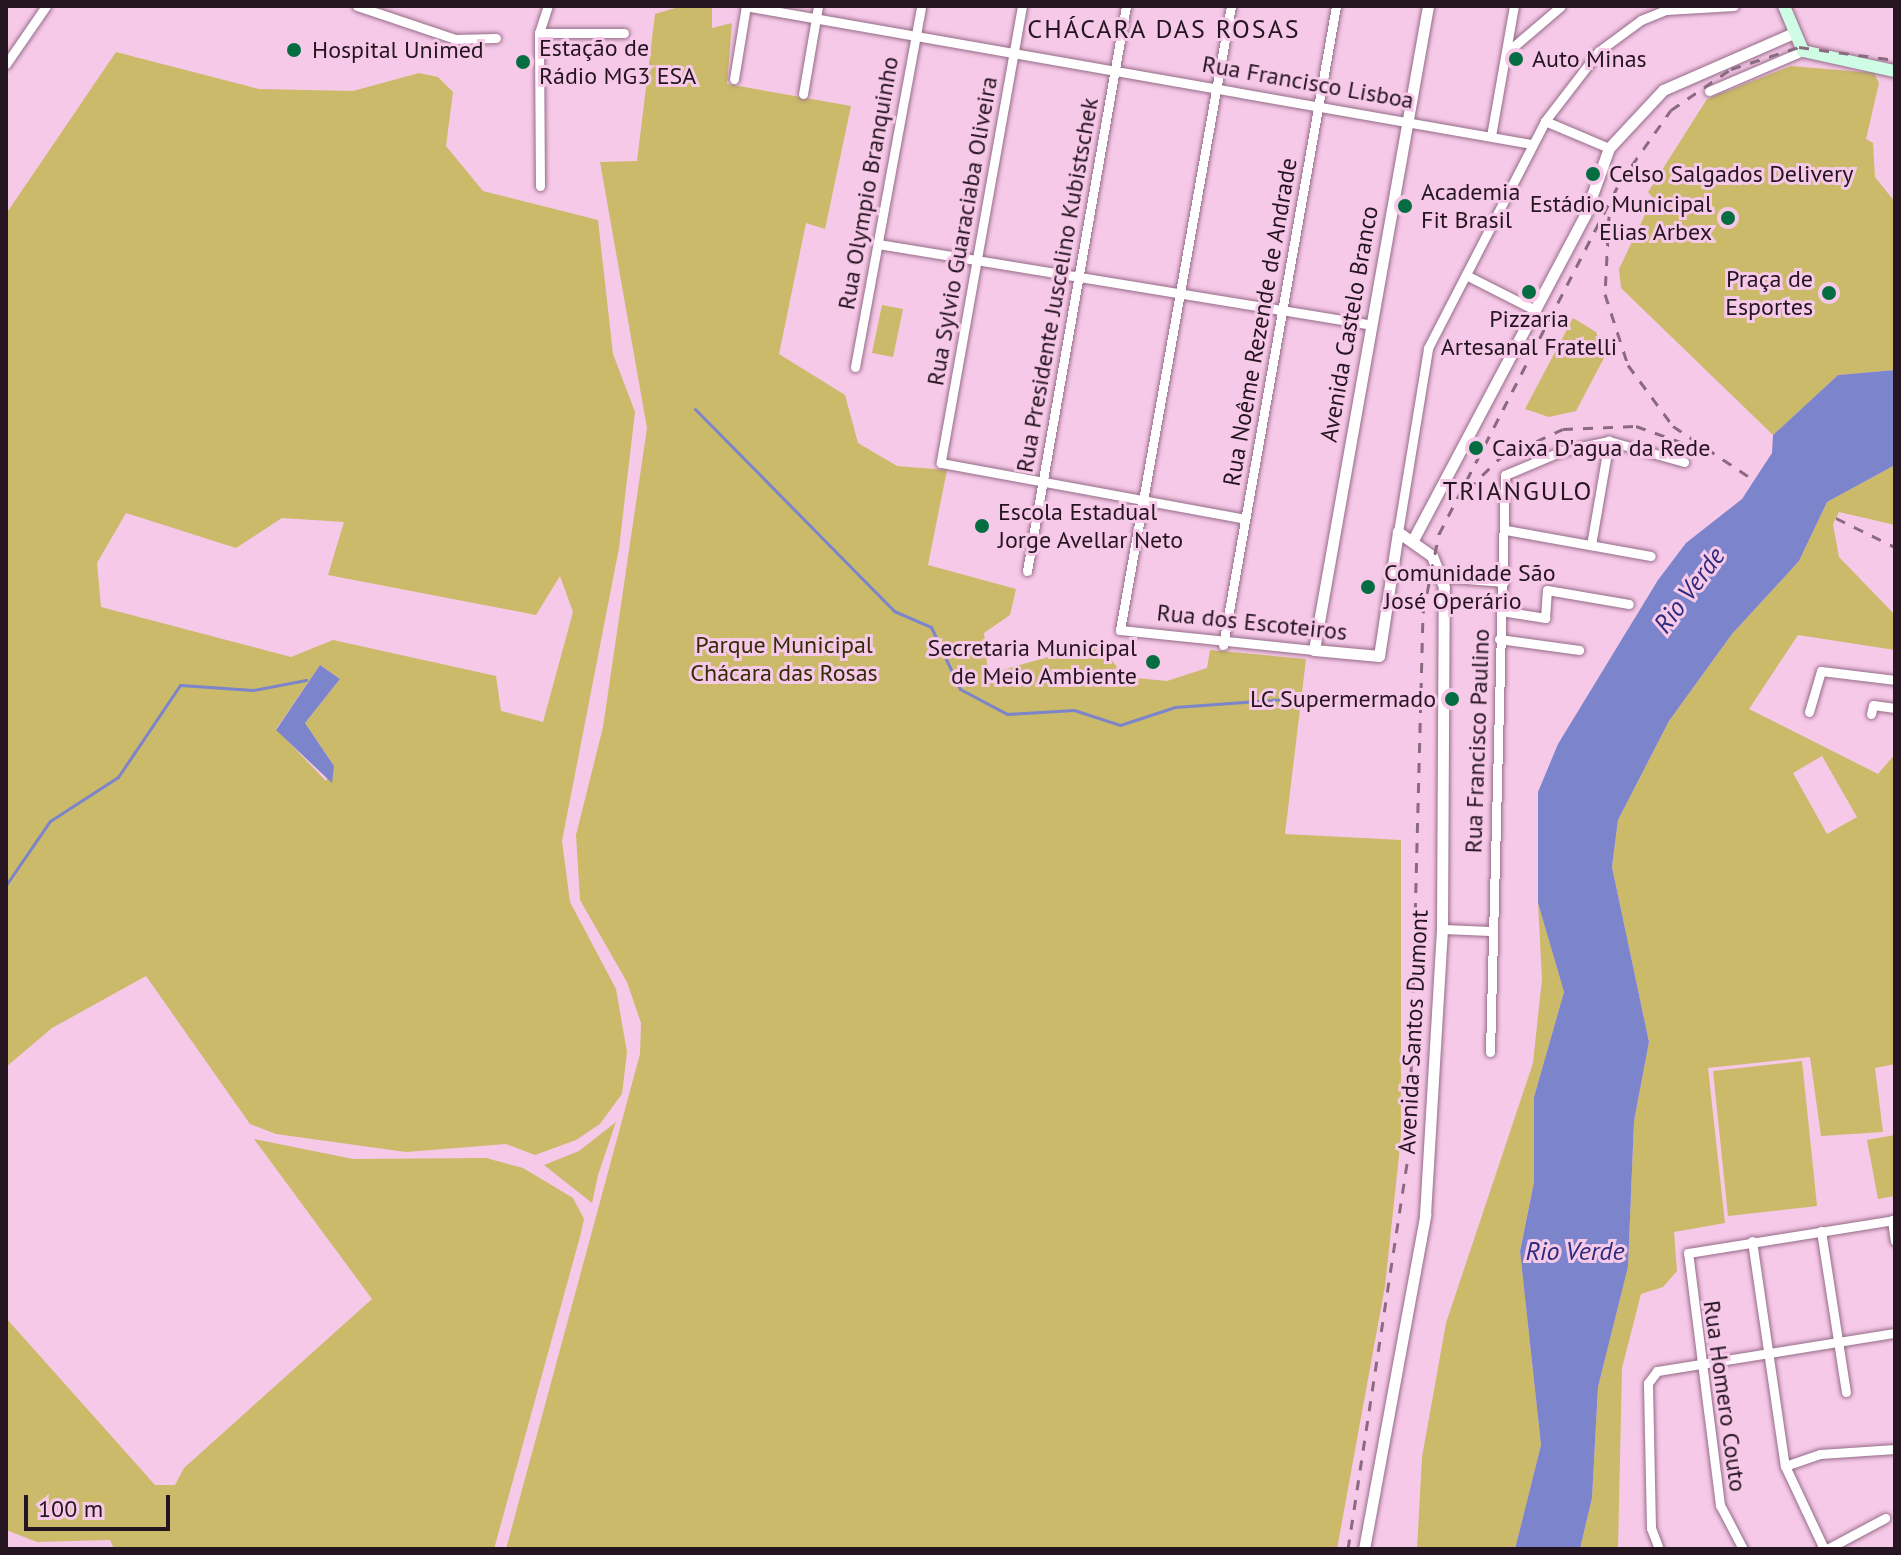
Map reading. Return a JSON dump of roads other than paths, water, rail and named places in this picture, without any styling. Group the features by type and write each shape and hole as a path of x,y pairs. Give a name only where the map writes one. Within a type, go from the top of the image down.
{"main road":[{"path":"1784,6 1791,34 1803,51 1895,71"}],"street":[{"path":"6,64 46,6"},
{"path":"357,6 455,39 496,38"},
{"path":"540,186 539,33 548,6"},
{"path":"734,79 746,6"},
{"name":"Rua Francisco Lisboa","path":"746,6 1408,119 1532,144"},
{"path":"803,94 818,6"},
{"name":"Rua Olympio Branquinho","path":"855,367 921,6"},
{"name":"Rua Sylvio Guaraciaba Oliveira","path":"1022,6 941,463 1044,482"},
{"name":"Rua Presidente Juscelino Kubistschek","path":"1027,571 1126,6"},
{"path":"1143,500 1231,6"},
{"name":"Rua Noême Rezende de Andrade","path":"1223,645 1336,6"},
{"name":"Avenida Castelo Branco","path":"1314,650 1428,6"},
{"path":"1491,136 1514,6"},
{"path":"1506,53 1561,6"},
{"path":"1504,582 1442,577 1414,538 1398,532 1428,348 1545,121 1615,36 1684,8 1734,6"},
{"path":"1510,29 1529,33"},
{"path":"539,33 624,33"},
{"path":"1414,538 1585,215 1609,148 1663,90 1791,34"},
{"path":"1709,91 1803,51"},
{"path":"1545,121 1609,148"},
{"path":"878,244 1371,325"},
{"path":"1466,275 1535,310"},
{"path":"1591,545 1609,441"},
{"name":"Rua Francisco Paulino","path":"1490,1052 1499,639 1506,530 1505,475 1562,451 1609,441 1684,462"},
{"path":"1044,482 1245,519"},
{"name":"Rua dos Escoteiros","path":"1143,500 1120,630 1223,645 1379,656 1398,532"},
{"path":"1506,530 1651,556"},
{"name":"Avenida Santos Dumont","path":"1364,1549 1425,1215 1442,929 1442,577"},
{"path":"1501,611 1545,618 1547,590 1629,604"},
{"path":"1499,639 1579,650"},
{"path":"1809,712 1821,671 1895,680"},
{"path":"1871,714 1873,705 1895,708"},
{"path":"1442,929 1491,931"},
{"path":"1885,1518 1825,1549 1792,1488 1785,1466 1752,1241 1893,1220 1895,1241"},
{"path":"1821,1231 1846,1392"},
{"name":"Rua Homero Couto","path":"1743,1549 1720,1505 1685,1259 1695,1248 1752,1241"},
{"path":"1659,1549 1651,1528 1648,1383 1657,1371 1895,1333"},
{"path":"1785,1466 1820,1454 1895,1449"}],"water":[{"name":"Rio Verde","path":"1895,370 1895,465 1827,502 1799,561 1732,634 1669,721 1618,820 1612,867 1649,1042 1634,1121 1628,1267 1598,1387 1592,1498 1580,1549 1515,1549 1541,1445 1520,1251 1534,1182 1534,1097 1564,992 1538,903 1538,792 1558,744 1658,580 1686,543 1742,499 1772,453 1773,435 1838,375"},
{"path":"320,665 340,679 305,723 334,766 332,783 276,730"}],"waterway":[{"path":"695,409 894,611 931,627 960,689 1007,714 1074,710 1120,725 1175,707 1357,694"},
{"path":"6,885 50,821 118,777 180,685 253,690 306,680"}],"railway":[{"path":"1348,1549 1409,1152 1423,613 1439,534 1620,182 1671,110 1731,69 1799,47 1895,60"},
{"path":"1609,216 1605,294 1628,365 1673,426 1748,476"},
{"path":"1468,489 1500,458 1563,429 1636,426 1689,445"},
{"path":"1836,518 1895,547"}],"place":[{"name":"Hospital Unimed","path":"294,50"},
{"name":"Auto Minas","path":"1516,59"},
{"name":"Estação de Rádio MG3 ESA","path":"523,62"},
{"name":"Celso Salgados Delivery","path":"1593,174"},
{"name":"Academia Fit Brasil","path":"1405,206"},
{"name":"Estádio Municipal Elias Arbex","path":"1728,218"},
{"name":"Pizzaria Artesanal Fratelli","path":"1529,292"},
{"name":"Praça de Esportes","path":"1829,293"},
{"name":"Caixa D'agua da Rede","path":"1476,448"},
{"name":"Escola Estadual Jorge Avellar Neto","path":"982,526"},
{"name":"Comunidade São José Operário","path":"1368,587"},
{"name":"Secretaria Municipal de Meio Ambiente","path":"1153,662"},
{"name":"LC Supermermado","path":"1452,699"}],"district":[{"name":"CHÁCARA DAS ROSAS","path":"1164,29"},
{"name":"TRIANGULO","path":"1518,491"}],"park label":[{"name":"Parque Municipal Chácara das Rosas","path":"784,659"}]}
